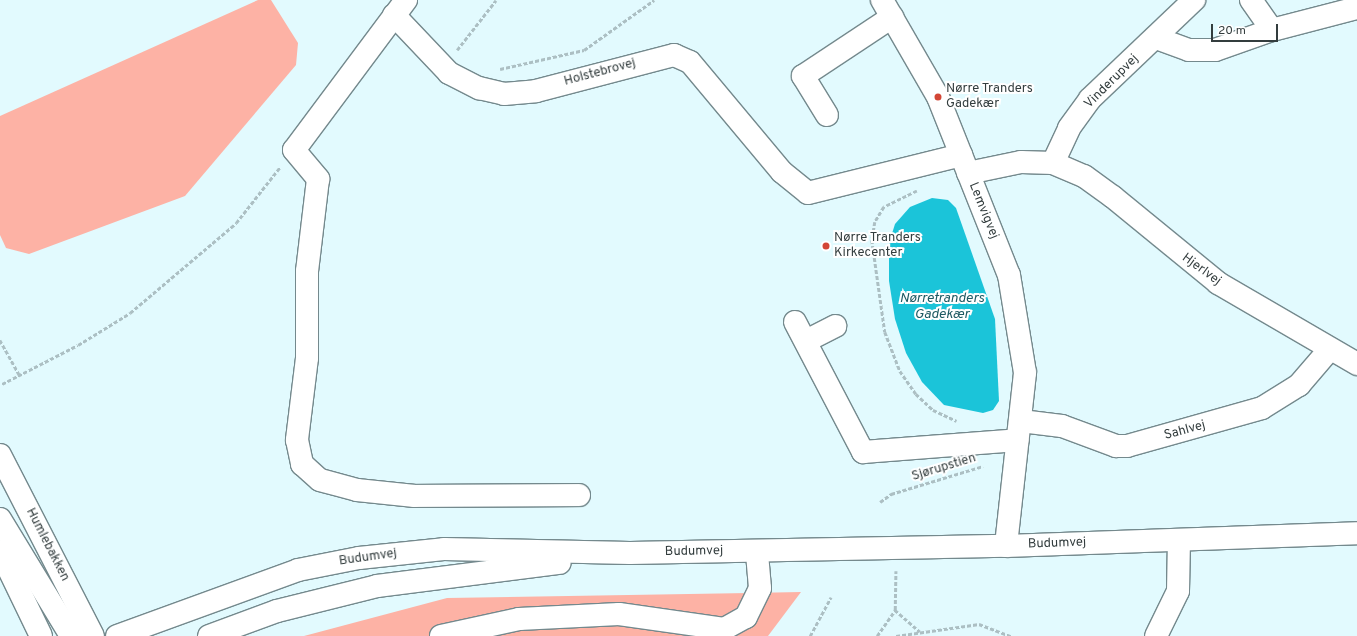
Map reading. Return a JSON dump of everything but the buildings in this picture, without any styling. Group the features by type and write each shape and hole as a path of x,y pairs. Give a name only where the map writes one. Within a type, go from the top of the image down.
{"street":[{"name":"Vinderupvej","path":"1053,163 1069,128 1090,99 1156,38 1194,0"},
{"path":"1251,0 1272,30"},
{"name":"Holstebrovej","path":"294,150 400,8 449,73 478,88 504,94 536,91 674,55 690,62 782,172 808,192 965,164"},
{"path":"1156,38 1189,50 1215,50 1272,30 1357,8"},
{"path":"827,115 803,76 887,9"},
{"name":"Lemvigvej","path":"887,9 938,97 1009,275 1025,373 1019,439 1006,546"},
{"path":"294,150 318,179 307,271 307,358 297,440 302,464 320,480 357,490 414,496 579,495"},
{"path":"965,164 1021,162 1053,163"},
{"name":"Hjerlvej","path":"1053,163 1084,176 1113,197 1218,283 1329,350 1357,364"},
{"path":"795,322 863,452 1019,439"},
{"path":"806,341 835,326"},
{"name":"Sahlvej","path":"1019,439 1062,426 1116,446 1127,446 1262,408 1299,385 1329,350"},
{"name":"Humlebakken","path":"0,455 93,636"},
{"path":"0,519 71,636"},
{"name":"Budumvej","path":"117,636 298,570 359,558 444,549 630,553 896,549 1357,533"},
{"path":"1156,636 1178,591 1179,540"},
{"path":"0,551 41,636"},
{"path":"441,636 519,619 619,614 724,628 746,617 760,588 757,551"},
{"name":"Budumvej","path":"209,636 277,612 377,586 630,553"}],"path":[{"path":"453,55 496,0"},
{"path":"496,70 584,50 654,0"},
{"path":"2,384 20,376 130,313 181,272 236,224 294,150"},
{"path":"921,190 884,207 875,222 872,240 885,332 900,371 916,394 933,410 964,423"},
{"path":"0,340 20,376"},
{"name":"Sjørupstien","path":"880,502 892,494 1019,439"},
{"path":"877,636 895,610 896,549"},
{"path":"810,636 831,597"},
{"path":"895,610 920,632"},
{"path":"896,636 979,624 1011,636"}],"shaded area":[{"path":"258,0 271,0 298,43 296,65 185,196 29,254 6,248 0,235 0,116"},
{"path":"801,592 768,636 304,636 447,598"}],"water":[{"name":"Nørretranders Gadekær","path":"932,198 948,200 956,208 995,319 999,401 993,410 983,413 944,405 922,382 906,353 895,319 889,281 889,243 895,224 910,207"}],"place":[{"name":"Nørre Tranders Gadekær","path":"938,97"},
{"name":"Nørre Tranders Kirkecenter","path":"826,246"}]}
